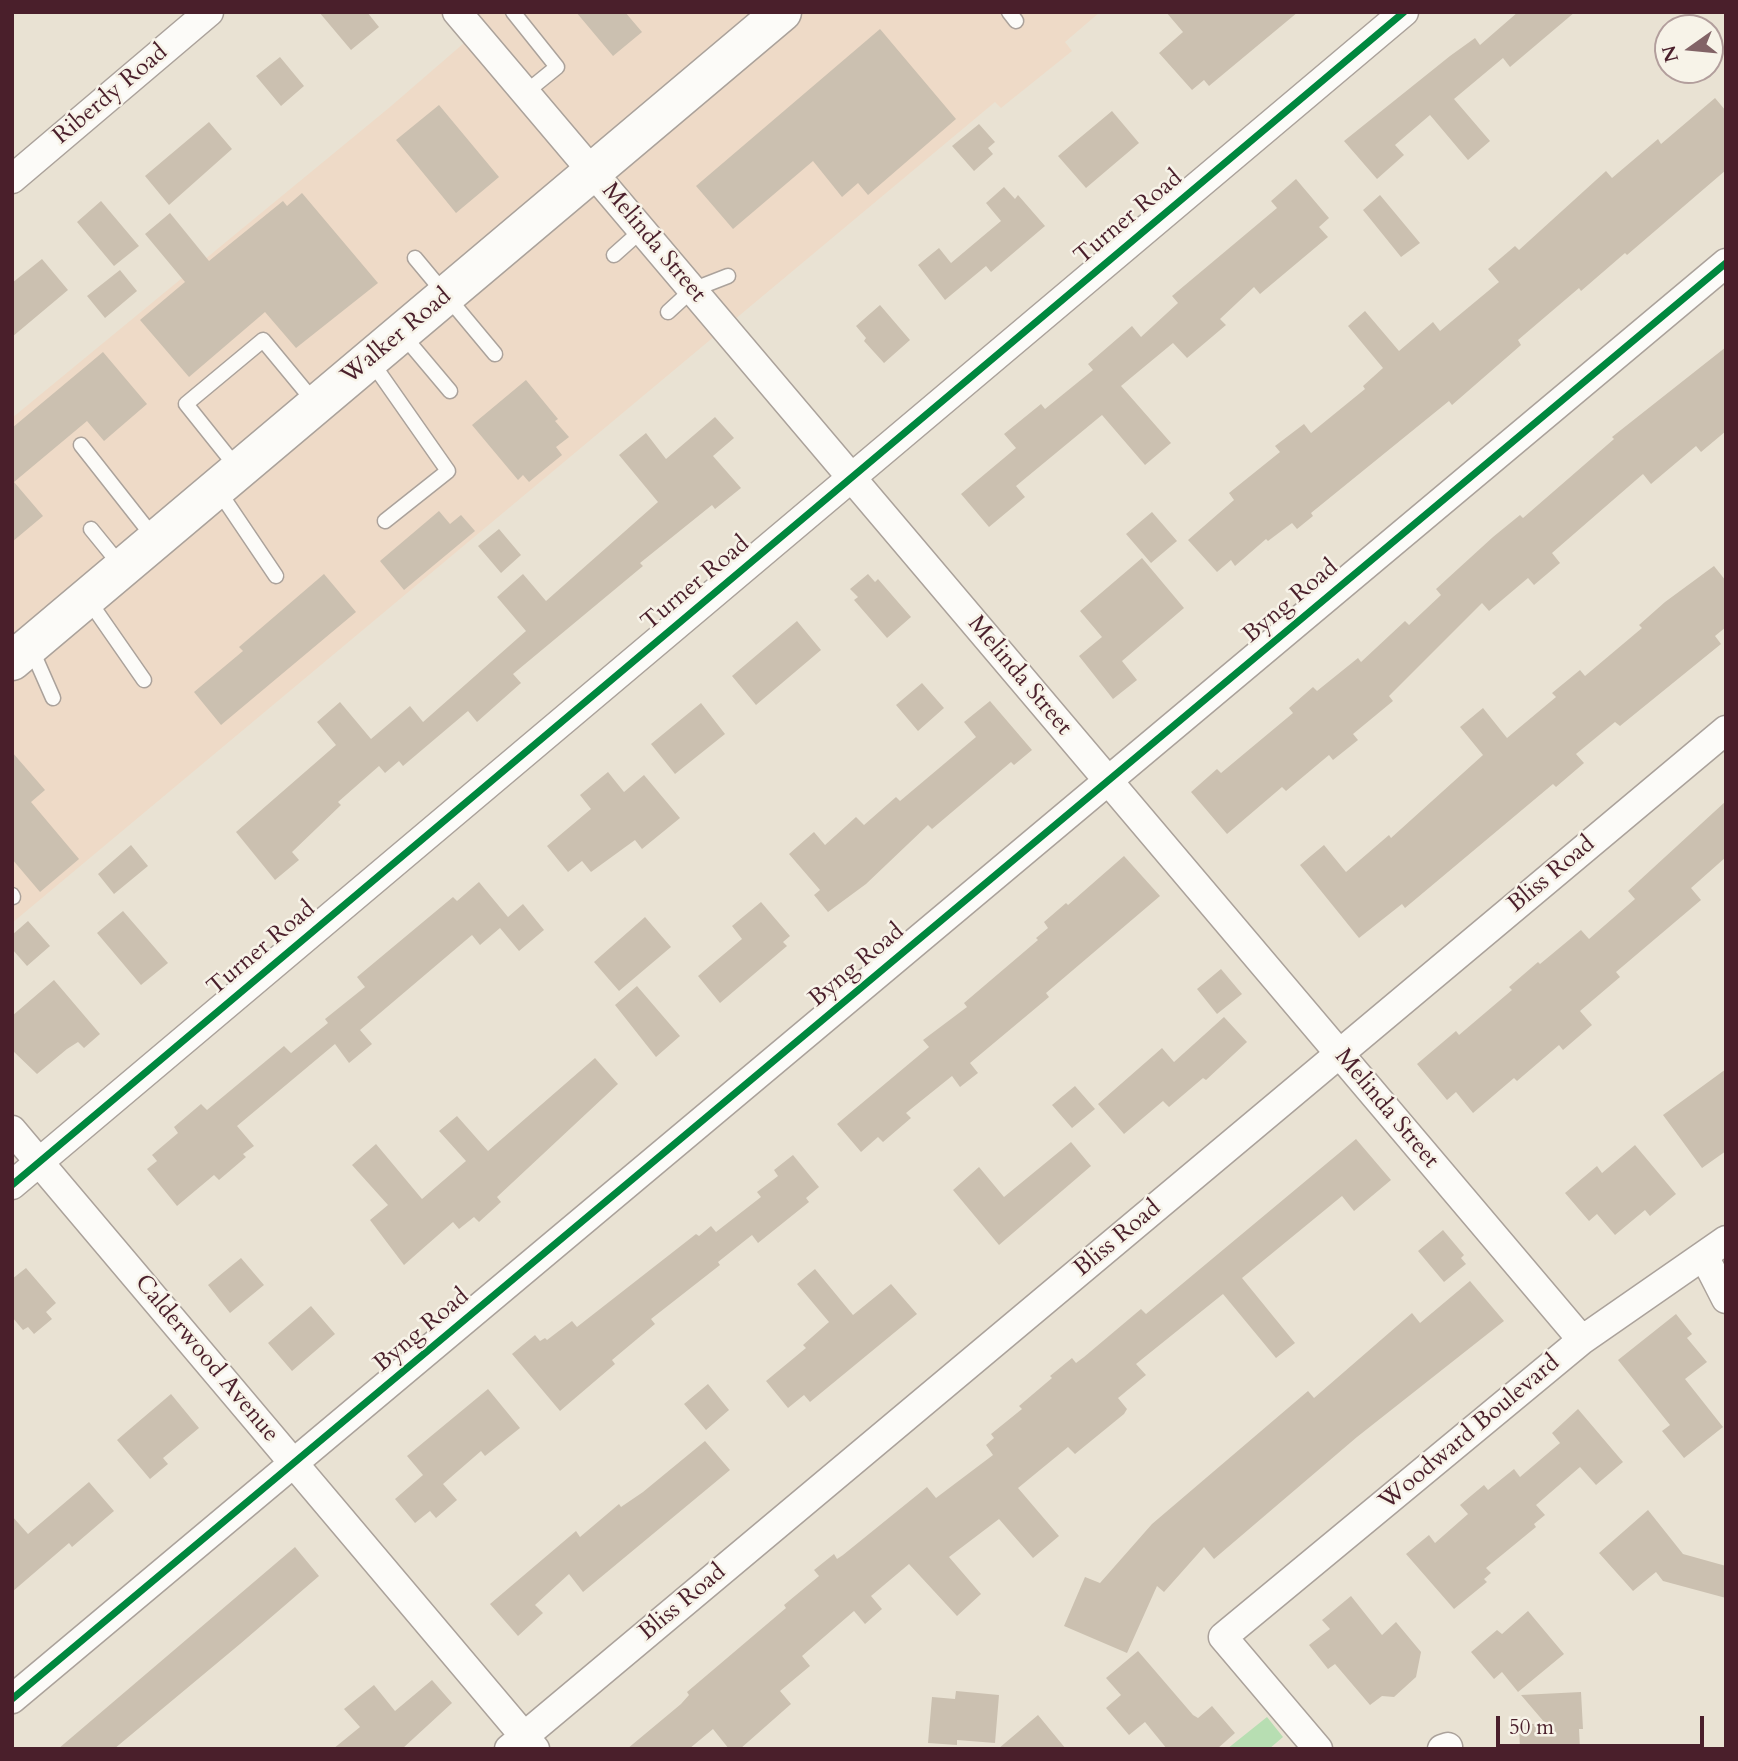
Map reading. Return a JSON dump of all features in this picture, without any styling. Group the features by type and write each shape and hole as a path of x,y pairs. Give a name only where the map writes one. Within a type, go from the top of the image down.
{"main road":[{"name":"Walker Road","path":"21,653 593,172 770,16"}],"street":[{"name":"Riberdy Road","path":"12,178 209,12"},
{"name":"Melinda Street","path":"457,12 1582,1340"},
{"name":"Turner Road","path":"12,1185 1404,12"},
{"name":"Byng Road","path":"12,1699 1726,263"},
{"name":"Bliss Road","path":"523,1745 1726,730"},
{"name":"Calderwood Avenue","path":"12,1130 294,1463 523,1745"},
{"name":"Woodward Boulevard","path":"1318,1749 1223,1637 1582,1340 1715,1248"},
{"path":"1715,1248 1726,1299"}],"lane":[{"path":"513,12 557,67 525,93"},
{"path":"614,256 642,230"},
{"path":"415,258 449,294 495,354"},
{"path":"668,312 692,290 728,276"},
{"path":"401,333 450,391"},
{"path":"276,576 228,479 186,404 263,340 316,405"},
{"path":"370,360 448,471 386,521"},
{"path":"80,445 156,540"},
{"path":"91,529 123,568"},
{"path":"88,598 144,680"},
{"path":"21,653 53,698"}],"shaded area":[{"path":"438,12 1100,12 1065,42 1072,51 1001,108 995,102 12,923 12,418 464,43"}],"green space":[{"path":"1267,1717 1283,1737 1269,1749 1227,1749"}],"building":[{"path":"319,12 367,12 379,27 351,50"},
{"path":"576,12 625,12 642,32 613,56"},
{"path":"1166,12 1298,12 1209,86 1204,80 1192,90 1159,53 1183,32"},
{"path":"1518,12 1575,12 1510,67 1503,58 1454,99 1490,141 1468,160 1430,115 1395,145 1404,155 1377,179 1344,141 1450,56 1475,38 1480,45"},
{"path":"880,29 956,119 868,195 858,183 842,197 813,161 733,229 696,186"},
{"path":"280,57 304,86 281,106 256,76"},
{"path":"1715,98 1726,111 1726,170 1627,255 1625,253 1581,291 1579,288 1518,340 1521,345 1452,405 1449,401 1311,513 1313,516 1297,529 1292,523 1268,541 1266,539 1235,566 1231,560 1217,572 1188,540 1234,500 1229,493 1280,452 1275,446 1304,424 1311,433 1365,389 1363,386 1383,368 1348,326 1365,311 1399,351 1433,322 1440,331 1499,282 1488,269 1515,246 1519,250 1606,171 1612,178 1658,139 1661,144"},
{"path":"439,105 499,177 456,213 396,140"},
{"path":"1112,111 1139,143 1086,188 1058,156"},
{"path":"209,122 232,149 169,205 145,176"},
{"path":"979,124 995,142 988,148 993,154 974,171 952,146"},
{"path":"1296,179 1329,218 1319,227 1328,237 1260,294 1254,287 1220,319 1226,325 1187,358 1173,343 1121,386 1171,443 1145,465 1102,415 1016,486 1025,497 989,527 961,494 1016,448 1004,434 1041,404 1045,409 1093,370 1088,364 1132,326 1141,337 1178,303 1172,296 1277,208 1271,201"},
{"path":"1004,187 1015,199 1018,195 1045,226 991,272 986,266 945,300 918,265 939,248 951,263 1001,221 986,203"},
{"path":"302,193 378,283 296,348 265,312 189,377 140,320 185,282 145,234 170,213 209,261 283,201 287,206"},
{"path":"1380,195 1420,243 1401,257 1363,210"},
{"path":"101,201 139,246 114,266 77,222"},
{"path":"42,259 68,290 12,337 12,283"},
{"path":"120,270 137,291 105,318 87,296"},
{"path":"880,305 910,340 884,363 864,341 866,338 856,326"},
{"path":"1726,347 1726,431 1701,452 1696,446 1651,484 1643,474 1552,553 1560,563 1534,585 1528,578 1489,611 1482,603 1389,696 1393,701 1353,734 1358,740 1333,760 1329,755 1286,791 1282,787 1227,834 1191,792 1217,769 1221,773 1293,713 1289,708 1313,687 1317,691 1358,658 1361,662 1405,621 1409,625 1441,595 1436,589 1493,537 1520,515 1523,518 1614,439 1612,437"},
{"path":"103,352 147,404 104,441 87,421 14,482 43,516 12,542 12,428"},
{"path":"526,380 569,437 556,447 562,455 529,482 523,475 518,480 472,425"},
{"path":"715,417 734,438 713,456 741,488 715,509 712,505 640,563 643,566 513,674 521,683 477,722 468,711 403,766 399,761 385,773 379,766 338,802 341,805 292,852 299,860 275,880 236,832 336,745 317,722 340,702 371,739 410,706 423,722 526,631 497,597 523,574 546,601 658,502 619,455 646,433 666,459"},
{"path":"439,511 450,524 461,515 475,531 404,590 380,561"},
{"path":"1152,512 1177,541 1151,563 1126,534"},
{"path":"499,529 521,555 501,573 478,546"},
{"path":"1142,558 1184,608 1122,661 1137,680 1113,699 1079,656 1102,637 1080,611"},
{"path":"1714,566 1726,581 1726,627 1715,636 1721,644 1620,726 1615,722 1576,754 1584,763 1556,787 1553,784 1405,908 1402,904 1359,938 1300,865 1324,845 1346,872 1389,835 1391,838 1483,755 1460,727 1483,708 1507,738 1556,697 1552,693 1580,670 1585,676 1642,628 1639,625 1665,602"},
{"path":"324,574 356,612 221,725 194,692 243,651 239,647"},
{"path":"868,574 875,582 878,579 911,617 887,638 854,600 858,597 850,589"},
{"path":"797,621 821,650 756,705 732,676"},
{"path":"922,683 944,708 918,731 896,705"},
{"path":"990,701 1032,750 1014,765 1011,762 932,829 928,825 866,884 828,912 814,895 820,890 789,854 814,832 825,845 856,817 864,825 896,797 900,801 976,737 964,722"},
{"path":"701,703 725,734 675,774 651,744"},
{"path":"12,752 45,790 31,802 79,859 40,892 12,859"},
{"path":"608,772 624,792 644,775 680,818 642,849 635,840 591,872 582,861 568,872 547,846 591,809 580,795"},
{"path":"1726,801 1726,857 1691,888 1701,900 1616,972 1620,977 1580,1011 1592,1025 1563,1050 1559,1045 1517,1081 1514,1078 1473,1113 1456,1092 1447,1100 1417,1064 1456,1031 1459,1035 1512,990 1509,987 1538,962 1540,964 1581,930 1589,939 1635,899 1628,891"},
{"path":"131,845 148,866 114,894 98,874"},
{"path":"1124,856 1160,896 1046,993 1049,997 970,1063 978,1073 960,1087 952,1076 906,1113 911,1118 883,1142 878,1137 861,1152 837,1124 929,1047 923,1040 967,1007 964,1003 1038,940 1036,938 1048,928 1044,922 1066,903 1068,905"},
{"path":"479,882 508,917 523,904 544,930 519,951 500,928 480,945 472,935 360,1030 372,1044 349,1063 335,1044 237,1126 254,1146 243,1154 246,1157 219,1180 214,1175 177,1206 147,1169 157,1161 152,1155 178,1133 174,1127 201,1104 207,1110 284,1046 291,1053 328,1023 325,1019 365,987 357,977 453,897 457,901"},
{"path":"761,902 790,936 783,942 787,946 720,1003 698,976 742,939 732,926"},
{"path":"123,911 168,963 141,985 97,933"},
{"path":"645,917 671,947 619,991 594,962"},
{"path":"28,921 50,946 27,966 12,949 12,935"},
{"path":"1221,969 1242,994 1217,1014 1197,989"},
{"path":"54,980 100,1034 84,1048 78,1042 37,1074 12,1050 12,1016"},
{"path":"637,986 680,1036 656,1057 615,1005"},
{"path":"1224,1017 1247,1042 1206,1080 1203,1078 1169,1107 1163,1101 1124,1134 1098,1104 1162,1048 1174,1062"},
{"path":"595,1058 618,1084 497,1197 501,1202 479,1222 474,1217 459,1229 453,1222 404,1265 370,1220 388,1205 352,1165 376,1144 422,1199 466,1161 439,1131 457,1116 488,1151"},
{"path":"1726,1069 1726,1151 1702,1168 1663,1115"},
{"path":"1075,1086 1095,1109 1072,1128 1052,1105"},
{"path":"1356,1139 1391,1180 1354,1211 1342,1196 1242,1278 1295,1343 1276,1358 1223,1294 1136,1364 1146,1375 1118,1398 1127,1409 1124,1414 1075,1454 1068,1447 1018,1488 1059,1536 1033,1558 999,1519 949,1557 981,1594 957,1616 909,1564 871,1596 882,1609 865,1624 854,1611 802,1656 810,1666 780,1691 791,1704 740,1749 729,1749 713,1729 689,1749 627,1749 681,1704 689,1695 687,1692 786,1608 784,1605 819,1576 814,1570 834,1554 837,1559 843,1555 927,1487 936,1498 993,1455 986,1445 994,1438 991,1434 1022,1409 1019,1406 1052,1378 1050,1376 1072,1358 1076,1363 1141,1309 1146,1314"},
{"path":"1071,1142 1091,1166 999,1245 953,1190 979,1167 1004,1197"},
{"path":"1635,1145 1676,1194 1650,1216 1645,1210 1615,1235 1597,1214 1589,1221 1565,1193 1597,1166 1602,1173"},
{"path":"793,1155 819,1187 806,1198 809,1202 758,1243 752,1235 718,1262 720,1265 651,1319 655,1324 612,1360 615,1364 560,1411 512,1354 535,1335 540,1341 545,1338 547,1340 572,1321 577,1327 696,1234 699,1236 711,1226 716,1232 761,1197 757,1192 778,1176 774,1170"},
{"path":"1443,1230 1464,1255 1461,1258 1466,1264 1444,1282 1418,1251"},
{"path":"241,1258 264,1285 230,1313 208,1285"},
{"path":"26,1268 56,1303 46,1312 52,1319 34,1334 28,1327 23,1330 12,1317 12,1279"},
{"path":"815,1269 853,1315 891,1284 917,1314 810,1402 804,1395 788,1408 766,1381 806,1348 803,1345 829,1322 797,1284"},
{"path":"1470,1281 1504,1321 1357,1437 1214,1559 1204,1547 1164,1592 1157,1586 1127,1653 1064,1626 1085,1577 1100,1583 1152,1524 1308,1391 1314,1398 1412,1313 1420,1323"},
{"path":"311,1306 335,1334 292,1371 268,1343"},
{"path":"1676,1314 1692,1334 1687,1338 1707,1362 1685,1379 1723,1427 1684,1458 1662,1431 1670,1425 1618,1360"},
{"path":"708,1384 729,1410 706,1430 684,1404"},
{"path":"488,1389 520,1428 485,1456 481,1451 443,1484 457,1500 436,1518 430,1511 415,1523 395,1499 423,1475 407,1456"},
{"path":"171,1394 199,1428 163,1458 168,1464 150,1479 117,1440"},
{"path":"1578,1409 1623,1462 1596,1485 1580,1467 1536,1505 1545,1515 1534,1524 1536,1527 1486,1568 1491,1573 1484,1579 1487,1582 1454,1609 1406,1554 1429,1535 1435,1543 1468,1514 1460,1505 1484,1485 1488,1490 1514,1469 1520,1477 1560,1443 1552,1433"},
{"path":"705,1441 730,1470 583,1592 569,1574 535,1605 543,1613 518,1636 490,1604 576,1531 580,1537 619,1504 621,1507 643,1492"},
{"path":"89,1482 114,1511 72,1547 69,1543 12,1592 12,1516 28,1534"},
{"path":"1648,1510 1683,1554 1726,1566 1726,1598 1663,1581 1656,1572 1633,1591 1599,1553"},
{"path":"295,1547 319,1576 240,1644 114,1749 58,1749"},
{"path":"1351,1596 1382,1635 1396,1622 1421,1652 1416,1677 1394,1697 1382,1696 1370,1705 1335,1664 1328,1669 1309,1645 1330,1629 1322,1620"},
{"path":"1528,1611 1564,1654 1518,1692 1502,1672 1494,1679 1471,1652 1497,1630 1502,1634"},
{"path":"1138,1651 1193,1715 1198,1718 1212,1706 1235,1733 1217,1749 1167,1749 1145,1722 1129,1735 1106,1708 1121,1695 1106,1678"},
{"path":"432,1680 452,1703 402,1749 333,1749 360,1727 344,1709 374,1685 395,1711"},
{"path":"956,1691 999,1695 995,1743 957,1740 957,1745 928,1743 932,1697 955,1699"},
{"path":"1581,1692 1583,1729 1579,1729 1580,1749 1520,1749 1519,1725 1545,1723 1521,1695"},
{"path":"1038,1715 1066,1749 998,1749"}],"cycle path":[{"path":"12,1185 1404,12"},
{"path":"12,1699 1726,263"}]}
